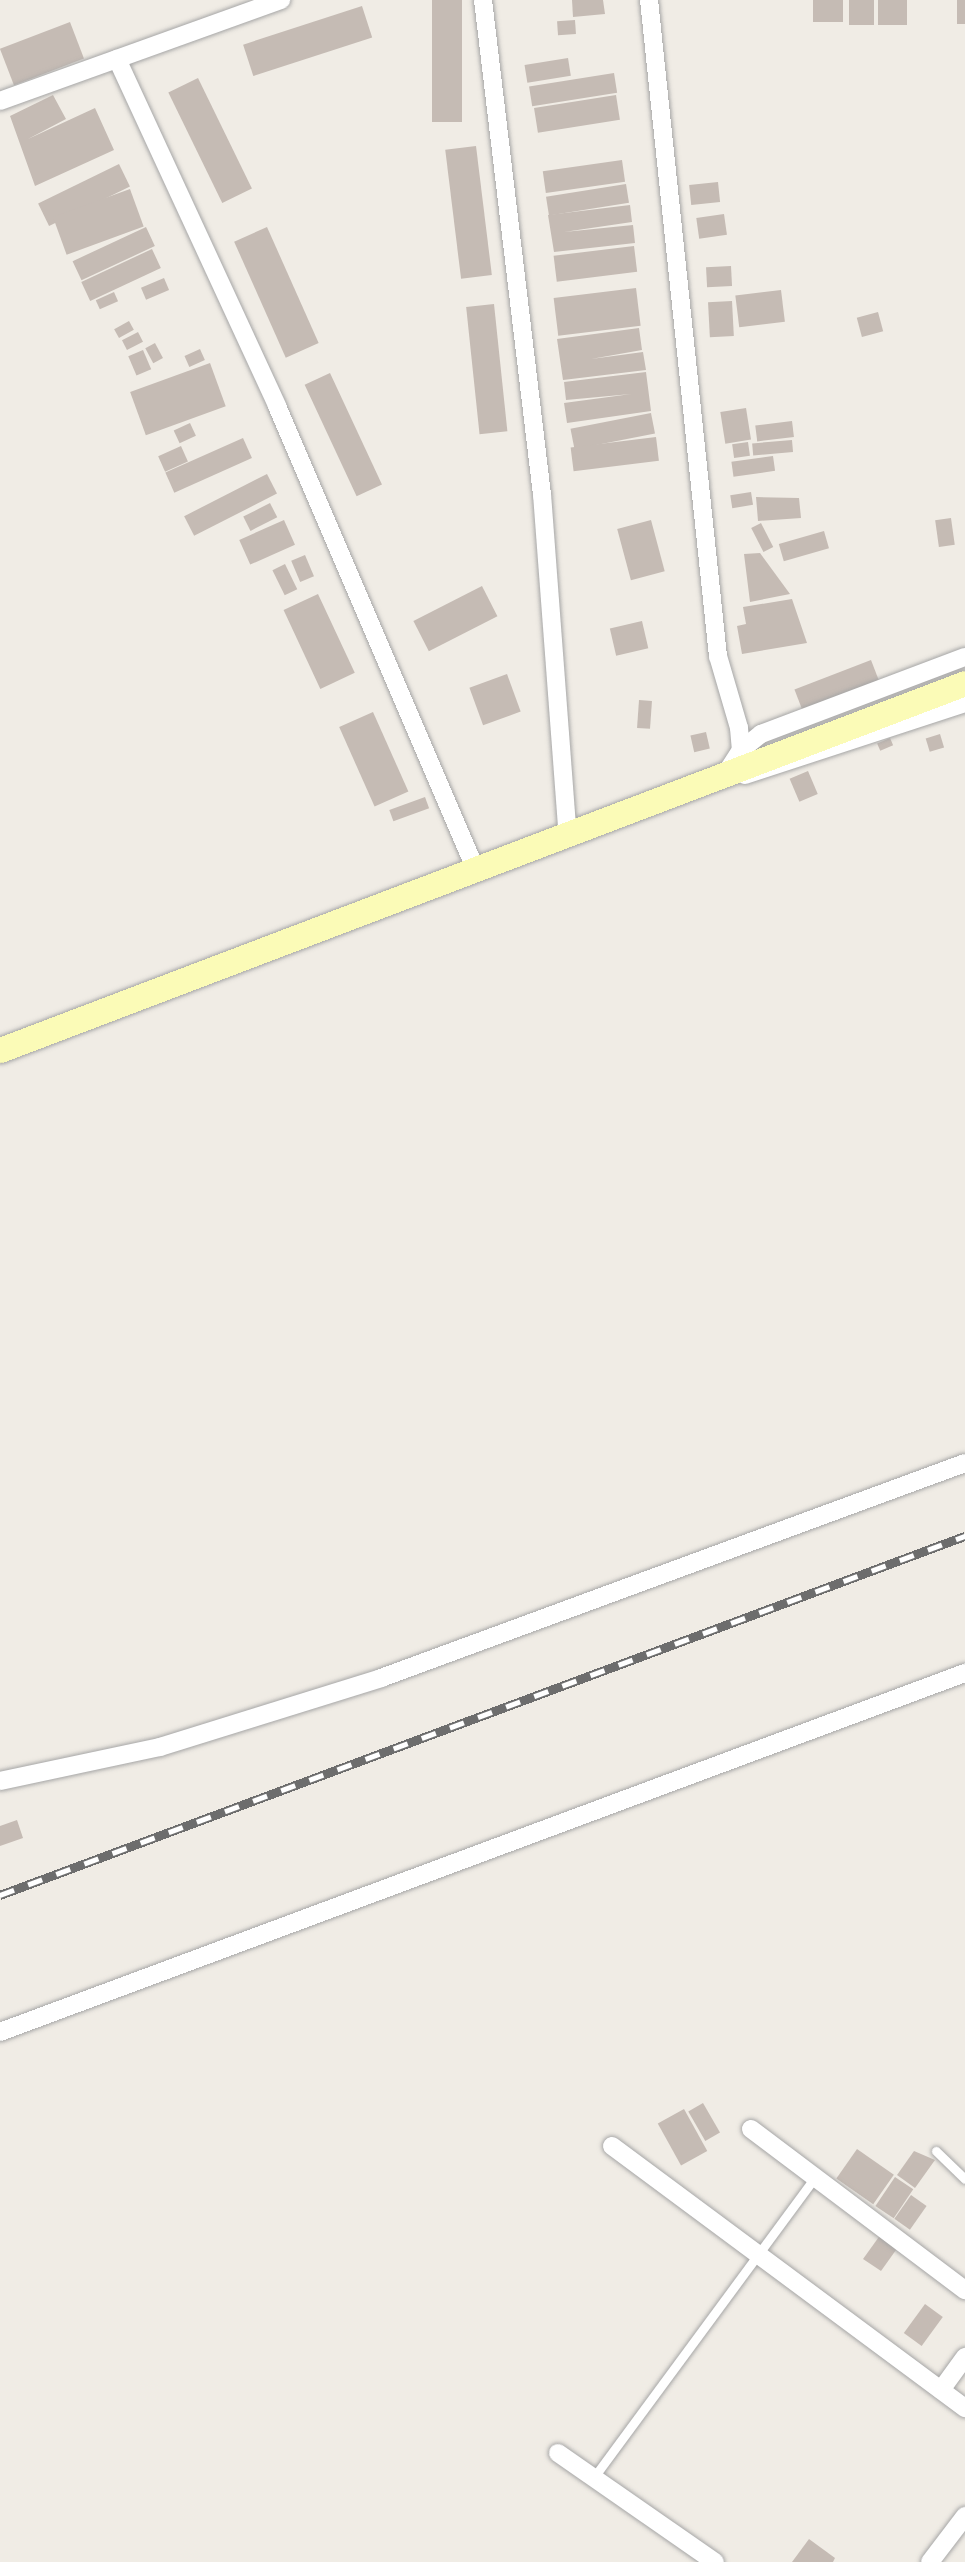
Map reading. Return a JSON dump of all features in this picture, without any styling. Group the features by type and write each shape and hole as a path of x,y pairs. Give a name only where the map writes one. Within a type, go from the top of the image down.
{"main road":[{"path":"0,1050 567,830 965,683"}],"street":[{"path":"0,101 281,0"},
{"path":"484,0 542,494 567,830"},
{"path":"650,0 718,656 741,750"},
{"path":"118,59 278,406 474,866"},
{"path":"724,775 741,750 761,734 965,657"},
{"path":"724,775 778,769 965,703"},
{"path":"0,1780 160,1747 331,1694 965,1463"},
{"path":"0,2032 965,1673"},
{"path":"750,2129 812,2181 965,2290"},
{"path":"612,2146 965,2408"},
{"path":"942,2390 965,2357"},
{"path":"558,2453 715,2562"},
{"path":"930,2562 965,2516"}],"lane":[{"path":"936,2151 965,2179"},
{"path":"594,2477 812,2181"}],"building":[{"path":"432,0 462,0 462,122 432,122"},
{"path":"572,0 603,0 605,14 573,17"},
{"path":"813,0 843,0 843,22 813,22"},
{"path":"849,0 874,0 874,25 849,25"},
{"path":"878,0 907,0 907,25 878,25"},
{"path":"957,0 965,0 965,24 957,24"},
{"path":"362,6 372,37 253,76 243,45"},
{"path":"575,20 576,34 558,35 557,21"},
{"path":"70,22 84,58 14,85 0,49"},
{"path":"568,58 571,76 527,83 525,65"},
{"path":"614,73 617,93 532,106 529,86"},
{"path":"198,78 252,189 222,203 168,92"},
{"path":"53,95 66,119 28,139 95,108 114,150 35,186 10,116"},
{"path":"616,95 620,120 538,133 534,108"},
{"path":"476,146 492,275 461,279 445,150"},
{"path":"622,160 625,182 546,193 543,171"},
{"path":"119,164 130,186 49,226 38,203"},
{"path":"718,182 720,202 691,205 689,185"},
{"path":"626,184 629,203 549,215 546,197"},
{"path":"130,189 144,227 67,255 53,217"},
{"path":"630,205 632,222 564,232 633,225 635,243 554,252 548,215"},
{"path":"724,214 727,235 699,239 696,218"},
{"path":"146,227 155,246 81,280 73,261"},
{"path":"267,227 319,343 286,358 234,242"},
{"path":"634,246 637,272 557,282 554,256"},
{"path":"152,249 161,268 90,301 81,282"},
{"path":"731,266 732,286 707,287 706,267"},
{"path":"164,278 169,290 146,300 141,288"},
{"path":"636,288 641,326 558,336 554,298"},
{"path":"781,290 785,322 739,327 735,296"},
{"path":"114,292 118,301 100,309 96,300"},
{"path":"732,301 734,336 710,337 708,302"},
{"path":"494,304 507,431 480,434 466,307"},
{"path":"878,312 883,331 862,337 857,318"},
{"path":"129,321 134,330 119,338 114,329"},
{"path":"639,328 642,350 591,359 643,352 646,370 563,380 557,339"},
{"path":"138,332 143,342 127,350 122,340"},
{"path":"155,343 163,358 153,363 145,348"},
{"path":"200,349 205,360 189,367 184,356"},
{"path":"143,350 151,369 136,376 128,356"},
{"path":"210,363 226,406 146,435 130,392"},
{"path":"646,372 651,411 567,423 564,403 631,394 566,400 564,382"},
{"path":"330,373 382,484 357,496 305,385"},
{"path":"746,408 751,440 725,444 720,412"},
{"path":"651,413 655,434 575,449 571,429"},
{"path":"792,421 794,437 757,441 755,426"},
{"path":"190,423 196,436 180,443 174,431"},
{"path":"656,437 659,461 574,471 571,447"},
{"path":"243,438 252,458 174,493 165,473"},
{"path":"792,440 793,452 753,455 752,443"},
{"path":"748,442 750,456 734,458 732,444"},
{"path":"181,446 188,462 165,472 158,456"},
{"path":"773,456 775,471 733,477 731,462"},
{"path":"267,474 277,494 194,536 184,516"},
{"path":"751,492 753,505 732,508 730,495"},
{"path":"756,497 799,498 801,518 758,521"},
{"path":"270,503 277,517 251,531 243,517"},
{"path":"951,518 955,545 939,547 935,520"},
{"path":"284,520 295,545 250,565 239,540"},
{"path":"651,520 665,571 631,580 617,529"},
{"path":"761,523 773,547 763,552 751,528"},
{"path":"824,531 829,548 784,561 779,544"},
{"path":"760,553 790,594 750,602 744,554"},
{"path":"305,555 314,576 300,582 291,561"},
{"path":"285,564 297,589 285,595 272,570"},
{"path":"482,586 497,616 429,651 413,621"},
{"path":"318,594 355,673 320,689 284,610"},
{"path":"792,599 807,643 742,654 737,626 746,624 743,607"},
{"path":"642,621 648,648 616,656 610,628"},
{"path":"871,660 880,683 803,713 794,689"},
{"path":"507,674 521,712 483,725 469,688"},
{"path":"639,700 652,701 650,729 637,728"},
{"path":"373,712 408,791 375,807 339,727"},
{"path":"706,732 710,749 694,752 690,736"},
{"path":"940,734 944,747 930,752 926,738"},
{"path":"890,738 893,745 880,751 877,743"},
{"path":"808,771 818,794 799,802 790,779"},
{"path":"425,797 429,808 393,821 389,810"},
{"path":"17,1820 23,1838 0,1846 0,1826"},
{"path":"703,2103 720,2132 705,2141 688,2112"},
{"path":"684,2109 707,2151 681,2166 658,2124"},
{"path":"857,2149 894,2175 873,2204 836,2178"},
{"path":"914,2151 935,2160 915,2188 897,2175"},
{"path":"895,2177 913,2189 894,2218 875,2206"},
{"path":"911,2195 927,2206 910,2230 894,2219"},
{"path":"881,2234 901,2243 881,2271 863,2259"},
{"path":"925,2304 943,2317 922,2346 904,2333"},
{"path":"809,2539 835,2558 833,2562 792,2562"}],"railway":[{"path":"0,1895 965,1536"}]}
